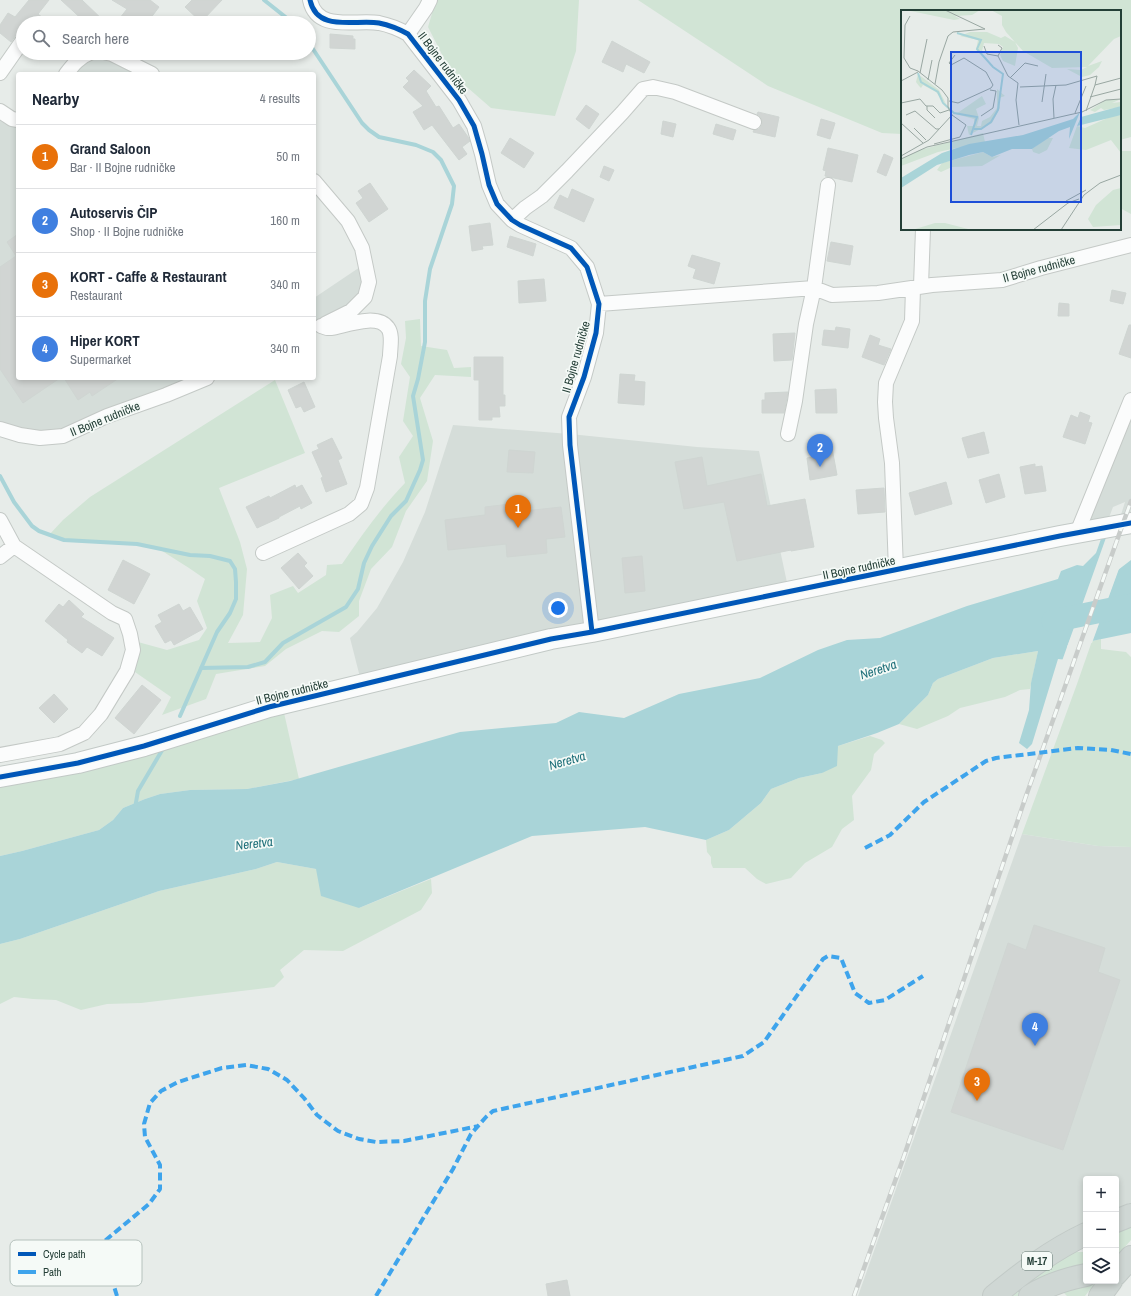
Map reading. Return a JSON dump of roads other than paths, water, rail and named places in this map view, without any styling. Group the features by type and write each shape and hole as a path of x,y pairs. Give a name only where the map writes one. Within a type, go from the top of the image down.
{"main road":[{"path":"1119,1220 1131,1215"},
{"name":"M-17","path":"994,1296 1039,1260 1083,1236"},
{"path":"1060,1248 1074,1246 1083,1247"},
{"path":"1119,1271 1131,1257"},
{"name":"M-17","path":"1030,1296 1040,1290 1060,1282 1083,1276"},
{"path":"1100,1296 1109,1284"}],"street":[{"name":"II Bojne rudničke","path":"310,0 311,6 319,16 331,22 378,23 397,28 408,34 459,100 474,126 489,185 497,204 512,220 520,225 572,248 587,267 599,304 596,333 584,376 569,417 570,445 592,632"},
{"name":"II Bojne rudničke","path":"408,34 430,0"},
{"path":"0,73 16,50"},
{"path":"67,72 78,60"},
{"path":"124,60 148,72"},
{"path":"512,220 524,208 542,196 567,172 643,90 653,87 675,92 754,122"},
{"path":"0,111 12,119 16,120"},
{"path":"316,183 348,221 362,248 369,282 365,297 351,312 318,328"},
{"path":"788,434 795,401 806,324 814,288 828,185"},
{"name":"II Bojne rudničke","path":"896,570 892,463 885,402 886,383 912,321 923,230"},
{"name":"II Bojne rudničke","path":"814,288 832,295 878,293 932,285 1002,280 1131,245"},
{"path":"599,304 814,288"},
{"path":"264,553 349,514 361,504 367,488 390,356 390,334 388,328 380,322 368,320 332,328 318,328"},
{"name":"II Bojne rudničke","path":"0,429 20,435 40,438 63,436 107,416 166,395 202,380"},
{"path":"1077,533 1131,400"},
{"path":"0,520 14,546 112,613 124,619 130,634 133,650 127,671 101,714 84,733 60,744 0,755"},
{"name":"II Bojne rudničke","path":"0,777 78,763 144,746 269,707 551,639 1131,523"},
{"path":"0,557 14,546"}],"water":[{"path":"1120,518 1067,647 1068,660 1058,659 1032,744 1027,749 1019,743 1029,710 1031,683 1038,651 993,658 938,679 933,683 928,695 899,724 838,746 837,766 822,773 799,778 771,789 761,803 729,830 706,840 645,827 532,836 359,908 321,896 316,869 277,862 256,869 159,891 20,939 0,944 0,856 99,830 113,820 123,808 145,799 160,794 190,790 247,789 290,781 460,732 556,723 579,712 624,718 679,694 760,678 818,650 847,640 880,638 967,606 1058,579 1061,571 1077,565 1083,566 1096,553 1107,522"},
{"path":"1131,560 1131,633 1092,641 1118,570"}],"waterway":[{"path":"264,0 284,16"},
{"path":"201,668 248,667 265,662 283,643 346,607 358,589 364,563 372,546 391,516 406,501 423,460 413,396 425,342 425,301 430,269 452,204 454,186 441,160 433,152 416,145 379,137 369,130 362,123 316,54"},
{"path":"0,476 14,502 32,526 39,531 64,540 137,544 190,555 210,556 230,561 235,569 236,599 230,613 217,632 180,716"},
{"name":"Neretva","path":"1053,621 1131,605"},
{"path":"135,808 138,791 164,747"}],"railway":[{"path":"854,1296 904,1156 1026,796 1131,501"}],"place":[{"name":"Autoservis ČIP","path":"820,467"},
{"name":"Grand Saloon","path":"518,528"},
{"name":"Hiper KORT","path":"1035,1046"},
{"name":"KORT - Caffe & Restaurant","path":"977,1101"}]}
